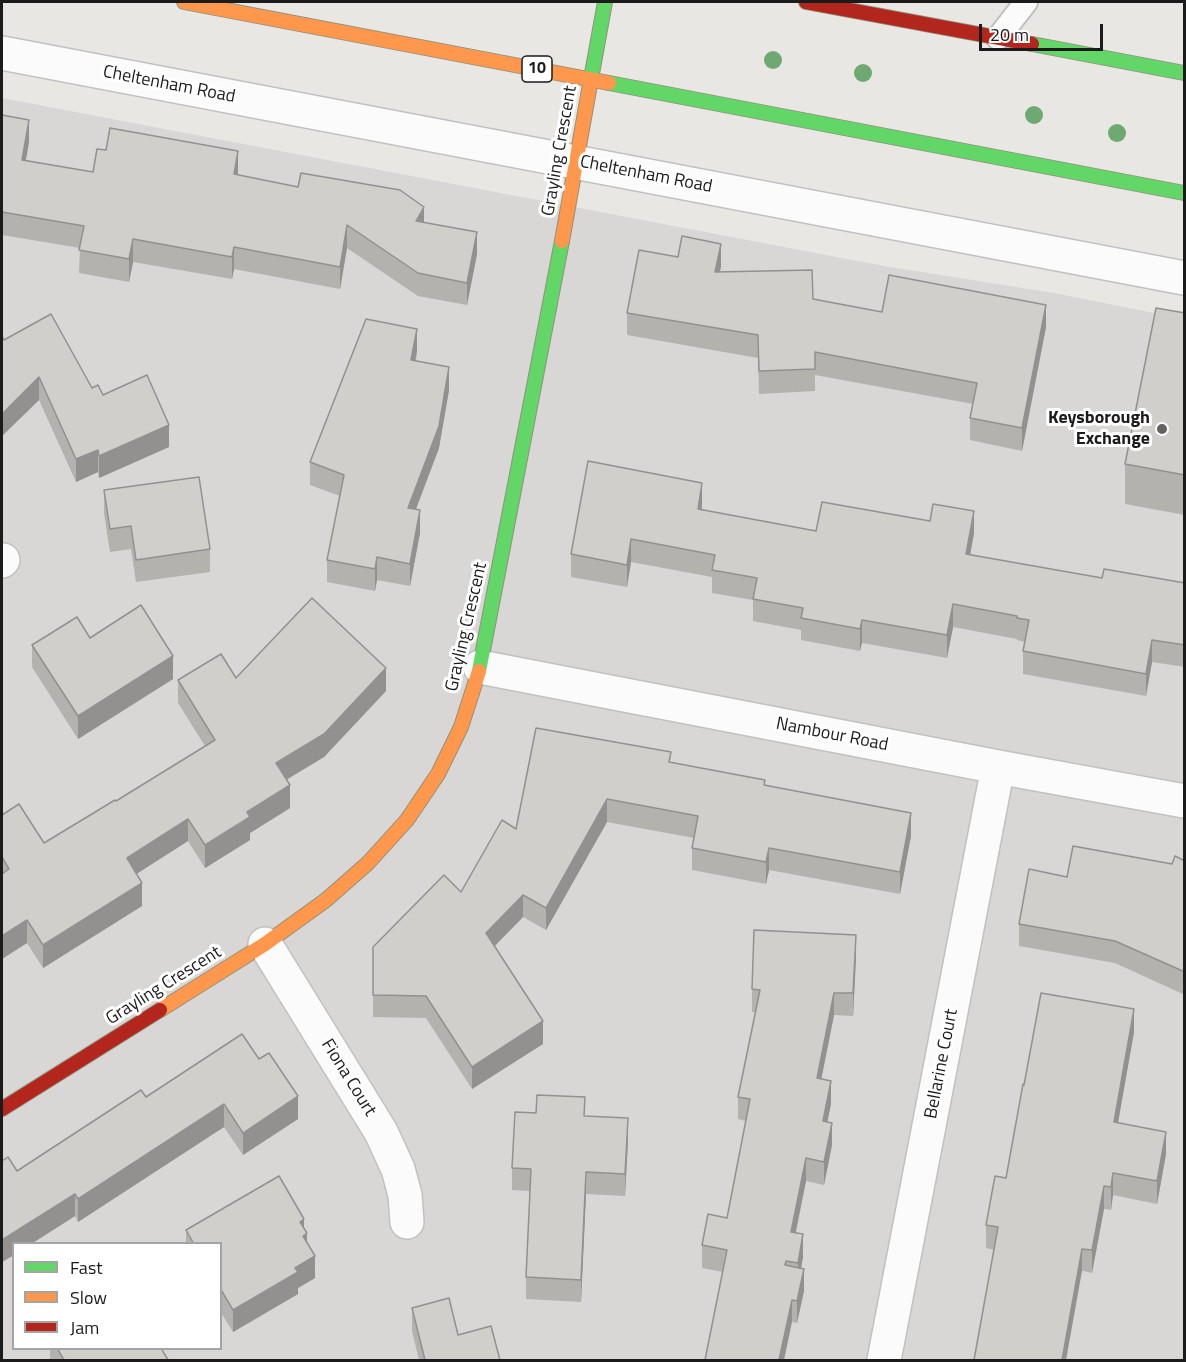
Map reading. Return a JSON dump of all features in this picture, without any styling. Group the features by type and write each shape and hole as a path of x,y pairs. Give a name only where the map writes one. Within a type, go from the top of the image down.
{"main road":[{"name":"10","path":"184,2 1185,193"},
{"name":"Grayling Crescent","path":"2,1109 265,944 326,900 368,863 407,820 438,774 461,727 480,667 577,162 605,2"},
{"path":"806,2 1185,73"}],"street":[{"name":"Cheltenham Road","path":"2,53 1185,278"},
{"name":"Nambour Road","path":"480,667 1185,801"},
{"name":"Bellarine Court","path":"884,1360 999,767"},
{"name":"Fiona Court","path":"265,944 381,1132 398,1169 405,1195 407,1222"}],"lane":[{"path":"998,38 1026,2"}],"shaded area":[{"path":"2,98 884,266 1054,293 1184,319 1184,1360 2,1360"}],"building":[{"path":"2,115 29,120 22,160 93,172 97,149 106,150 110,128 238,151 234,174 298,187 301,173 400,190 424,207 416,221 477,232 467,283 418,273 347,225 340,267 234,247 232,257 133,239 129,259 79,250 84,226 2,212"},
{"path":"682,236 721,244 715,272 812,270 813,299 882,312 889,275 1046,305 1022,428 970,418 977,383 815,352 815,369 759,371 758,335 627,313 639,250 678,257"},
{"name":"Keysborough Exchange","path":"1156,308 1185,313 1185,475 1125,464"},
{"path":"51,314 92,388 98,385 103,395 147,375 169,425 99,456 98,450 76,459 39,377 2,414 2,336 4,340"},
{"path":"366,319 417,329 411,360 449,367 439,426 408,508 420,510 410,564 377,557 375,569 327,560 344,475 310,462"},
{"path":"588,461 702,483 698,509 816,531 822,502 930,521 933,504 974,511 966,554 1102,578 1104,569 1185,583 1185,645 1152,640 1146,674 1023,651 1029,620 1017,618 1017,616 953,604 947,635 862,620 860,629 801,618 803,608 753,599 757,578 712,570 715,555 631,539 627,565 571,554"},
{"path":"199,477 210,549 136,560 131,526 110,529 104,490"},
{"path":"312,598 386,668 324,734 276,763 290,785 247,812 250,817 205,845 188,819 127,858 142,883 43,945 27,920 2,936 2,874 9,869 2,857 2,815 19,804 44,843 215,740 178,680 221,654 236,678"},
{"path":"141,605 173,656 78,716 32,645 77,617 90,638"},
{"path":"536,728 671,752 669,762 765,780 764,785 911,813 900,872 769,848 766,862 692,848 698,816 607,799 546,908 523,895 486,933 543,1021 472,1067 426,996 373,995 373,947 444,875 461,892 502,820 516,829"},
{"path":"1073,846 1172,864 1175,856 1185,861 1185,972 1115,941 1019,924 1029,869 1067,877"},
{"path":"754,930 856,935 853,993 834,993 817,1078 831,1081 823,1121 832,1123 824,1162 806,1158 791,1232 803,1234 798,1263 786,1261 785,1265 804,1269 797,1301 792,1300 779,1360 705,1360 727,1250 702,1245 708,1214 727,1218 750,1099 738,1097 760,990 752,989"},
{"path":"1041,993 1134,1009 1114,1122 1166,1132 1157,1181 1113,1173 1111,1187 1104,1186 1092,1250 1082,1249 1062,1360 974,1360 998,1227 986,1225 995,1176 1006,1178"},
{"path":"242,1034 259,1059 269,1053 298,1096 243,1133 224,1104 78,1199 75,1194 2,1240 2,1161 8,1157 17,1171 141,1090 146,1097"},
{"path":"537,1095 585,1097 584,1116 628,1118 625,1174 586,1172 581,1280 526,1277 531,1169 512,1168 515,1112 536,1113"},
{"path":"279,1176 304,1219 300,1222 307,1233 303,1236 315,1256 295,1268 298,1272 233,1310 222,1291 222,1242 193,1242 186,1230"},
{"path":"449,1298 458,1335 491,1326 500,1360 425,1360 412,1308"},
{"path":"58,1350 162,1350 168,1360 64,1360"}],"traffic: fast":[{"path":"591,79 605,2"},
{"path":"1032,44 1184,73"},
{"path":"609,83 1184,193"},
{"path":"479,671 562,241"}],"traffic: slow":[{"path":"184,2 609,83"},
{"path":"562,241 591,79"},
{"path":"160,1010 265,944 326,900 368,863 407,820 438,774 461,727 479,671"}],"traffic: jam":[{"path":"806,2 1032,44"},
{"path":"2,1109 160,1010"}],"place":[{"name":"Keysborough Exchange","path":"1162,429"}]}
